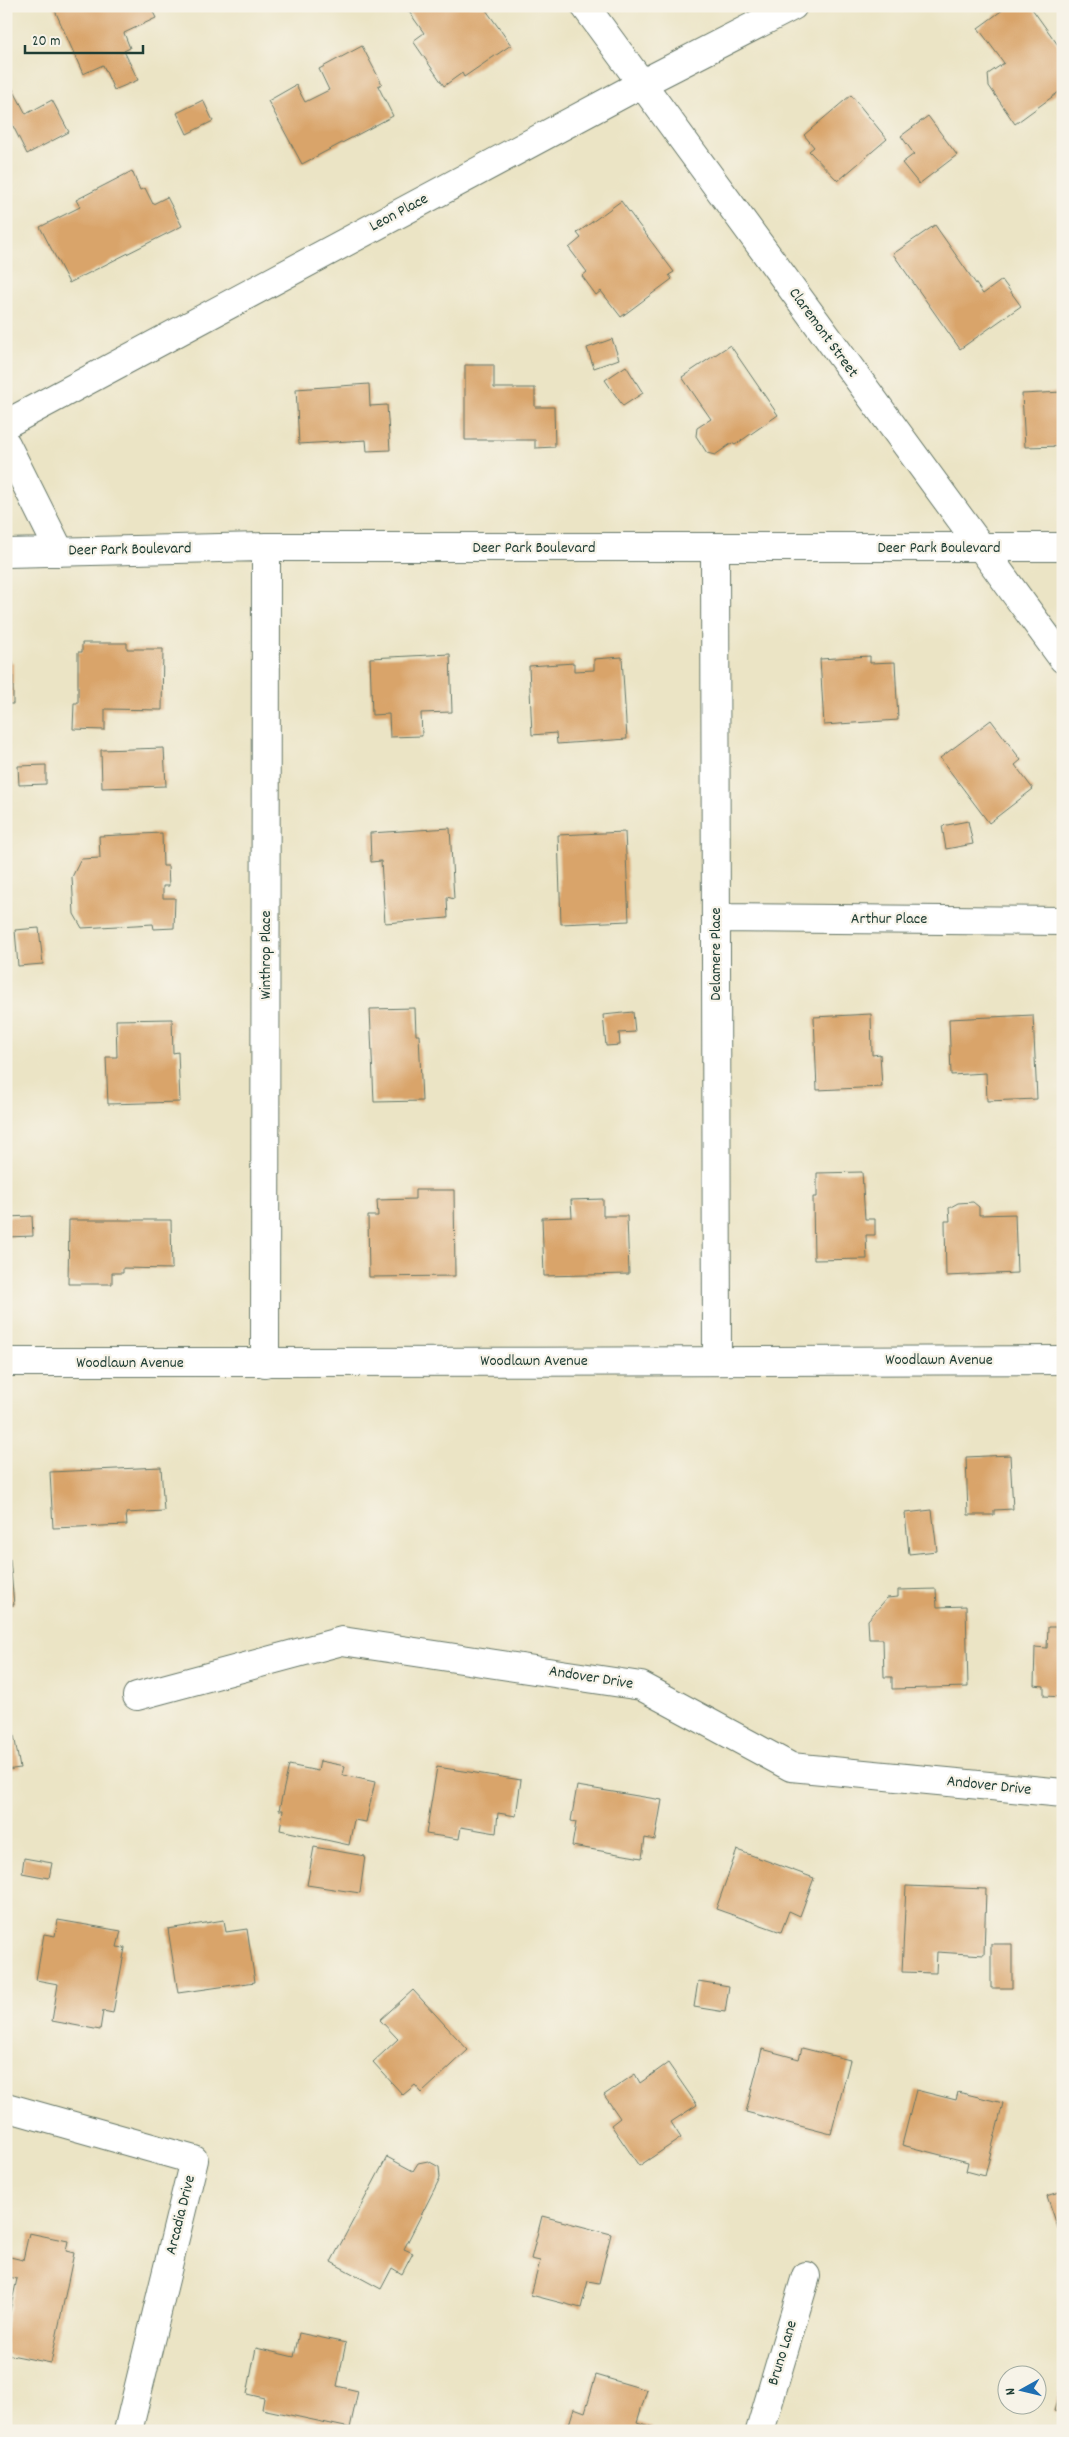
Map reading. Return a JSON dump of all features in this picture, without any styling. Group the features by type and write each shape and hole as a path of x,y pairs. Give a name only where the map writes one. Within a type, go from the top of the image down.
{"street":[{"name":"Claremont Street","path":"585,6 640,84 1063,659"},
{"name":"Leon Place","path":"6,424 640,84 792,6"},
{"path":"6,444 60,552"},
{"name":"Deer Park Boulevard","path":"6,552 266,547 1063,547"},
{"name":"Winthrop Place","path":"265,1364 266,547"},
{"name":"Delamere Place","path":"715,548 717,1360"},
{"name":"Arthur Place","path":"716,918 1063,920"},
{"name":"Woodlawn Avenue","path":"6,1362 265,1364 717,1360 1063,1360"},
{"name":"Andover Drive","path":"137,1696 342,1640 641,1686 791,1767 1063,1793"},
{"name":"Arcadia Drive","path":"6,2107 194,2160 128,2431"},
{"name":"Bruno Lane","path":"760,2431 806,2276"}],"building":[{"path":"53,6 150,6 156,18 124,33 130,48 124,51 138,80 114,90 103,65 83,74"},
{"path":"405,6 491,6 486,10 511,45 464,77 462,73 444,86 413,41 424,33"},
{"path":"1008,6 1030,6 1063,52 1063,89 1015,124 989,86 988,74 1004,63 978,28"},
{"path":"362,46 382,84 378,86 393,116 302,164 268,101 296,85 305,102 329,90 319,69"},
{"path":"6,76 26,114 52,100 69,132 27,154 11,122 6,125"},
{"path":"851,95 887,139 838,181 809,151 814,147 804,135"},
{"path":"203,100 213,121 187,134 177,113"},
{"path":"928,116 957,155 919,184 902,163 914,154 901,136"},
{"path":"132,171 140,190 145,188 153,204 167,197 182,226 69,283 40,227 80,207 76,200"},
{"path":"621,201 674,272 669,275 672,279 621,317 601,291 596,295 582,276 587,272 569,248 581,238 577,233"},
{"path":"935,225 983,294 1002,280 1021,306 960,349 893,254"},
{"path":"612,339 619,359 594,368 587,348"},
{"path":"730,345 778,415 735,445 732,443 715,455 707,453 696,436 697,428 711,419 682,377"},
{"path":"465,365 494,365 494,388 535,388 535,407 554,407 555,447 535,448 535,440 465,440"},
{"path":"626,366 643,393 623,406 605,380"},
{"path":"369,384 370,406 387,405 390,450 367,451 366,440 299,444 296,389"},
{"path":"1063,392 1063,446 1025,447 1022,394"},
{"path":"82,643 127,643 127,649 163,649 162,710 105,709 105,730 73,729 74,703 78,703 78,652 82,652"},
{"path":"450,654 452,712 421,713 422,736 390,737 389,714 372,715 370,658"},
{"path":"870,656 870,663 895,662 898,720 824,725 820,659"},
{"path":"622,657 627,739 557,744 556,733 532,735 529,666 574,663 574,671 594,670 594,659"},
{"path":"6,662 13,662 13,704 6,704"},
{"path":"991,720 1021,760 1015,765 1033,789 989,823 940,758"},
{"path":"164,748 166,786 102,788 101,750"},
{"path":"46,765 46,784 19,785 18,766"},
{"path":"968,821 973,844 946,849 942,826"},
{"path":"450,828 454,899 447,897 448,918 385,923 381,861 371,862 370,833"},
{"path":"625,832 629,921 561,924 558,835"},
{"path":"162,833 163,866 168,866 169,886 163,886 163,898 175,898 174,928 154,929 153,924 82,928 74,914 72,877 81,859 100,858 99,836"},
{"path":"39,928 43,964 18,966 15,930"},
{"path":"415,1008 416,1035 419,1035 422,1101 374,1102 370,1009"},
{"path":"633,1012 635,1032 619,1033 620,1045 606,1046 603,1015"},
{"path":"871,1014 872,1055 880,1054 882,1087 817,1090 814,1017"},
{"path":"1033,1015 1037,1099 987,1101 986,1073 951,1075 949,1019"},
{"path":"172,1019 173,1053 178,1052 180,1102 108,1104 106,1057 117,1057 116,1020"},
{"path":"862,1172 865,1219 875,1219 875,1235 866,1235 867,1259 814,1260 813,1197 817,1197 817,1173"},
{"path":"415,1190 454,1190 455,1276 369,1277 368,1216 378,1216 377,1200 415,1199"},
{"path":"603,1199 603,1216 627,1216 629,1274 544,1276 542,1218 572,1217 571,1200"},
{"path":"973,1202 979,1207 979,1215 1015,1214 1017,1273 946,1276 945,1221 950,1221 949,1208 958,1203"},
{"path":"32,1216 33,1236 6,1237 6,1217"},
{"path":"69,1220 171,1220 172,1269 123,1268 123,1273 112,1273 112,1284 68,1284"},
{"path":"1010,1455 1013,1509 994,1510 994,1515 968,1515 966,1457"},
{"path":"161,1467 164,1511 126,1513 127,1525 53,1528 50,1472"},
{"path":"932,1510 937,1551 909,1554 905,1513"},
{"path":"10,1559 14,1605 6,1605 6,1560"},
{"path":"936,1589 937,1607 966,1606 968,1687 892,1689 892,1677 884,1677 883,1639 869,1639 868,1620 887,1598 898,1597 898,1590"},
{"path":"1048,1627 1063,1627 1063,1697 1044,1696 1044,1686 1034,1685 1035,1647 1047,1648"},
{"path":"6,1691 20,1768 6,1770"},
{"path":"320,1761 345,1766 343,1775 375,1782 366,1822 354,1820 349,1845 280,1830 283,1810 279,1810 289,1765 318,1771"},
{"path":"437,1767 521,1780 516,1816 498,1813 496,1833 461,1827 459,1839 426,1834"},
{"path":"577,1786 662,1800 655,1840 645,1838 642,1858 572,1846 576,1822 571,1821"},
{"path":"314,1847 365,1856 360,1893 307,1885"},
{"path":"737,1850 814,1878 800,1916 789,1911 781,1932 716,1909"},
{"path":"24,1858 52,1863 49,1878 22,1873"},
{"path":"906,1886 986,1889 984,1955 937,1952 936,1973 902,1972"},
{"path":"58,1920 121,1931 117,1947 125,1948 113,2013 103,2011 100,2030 52,2021 58,1984 36,1980 44,1934 55,1936"},
{"path":"224,1920 226,1932 247,1929 255,1982 178,1993 168,1929"},
{"path":"991,1944 1012,1944 1012,1988 991,1988"},
{"path":"698,1981 729,1986 725,2012 694,2007"},
{"path":"413,1990 468,2050 422,2093 415,2085 403,2095 373,2062 398,2039 380,2020"},
{"path":"802,2048 850,2060 831,2134 746,2112 762,2049 799,2059"},
{"path":"668,2063 697,2105 671,2122 681,2138 639,2166 611,2125 620,2118 604,2095 635,2074 640,2083"},
{"path":"916,2090 956,2100 958,2092 1003,2103 985,2176 966,2171 968,2162 902,2145"},
{"path":"387,2157 413,2171 418,2163 428,2161 439,2167 440,2178 404,2249 413,2253 402,2274 392,2268 381,2289 331,2262"},
{"path":"1063,2191 1063,2239 1062,2239 1047,2196"},
{"path":"542,2216 611,2234 599,2283 588,2281 581,2308 531,2295 540,2261 531,2259"},
{"path":"29,2233 68,2241 66,2251 74,2253 51,2363 6,2354 6,2328 17,2279 6,2276 6,2273 10,2257 23,2260"},
{"path":"299,2333 346,2343 337,2386 358,2391 350,2428 262,2409 264,2398 247,2394 256,2348 294,2357"},
{"path":"596,2375 647,2390 637,2422 652,2427 651,2431 567,2431 574,2408 585,2412"},
{"path":"1063,2380 1063,2413 1054,2411"}]}
